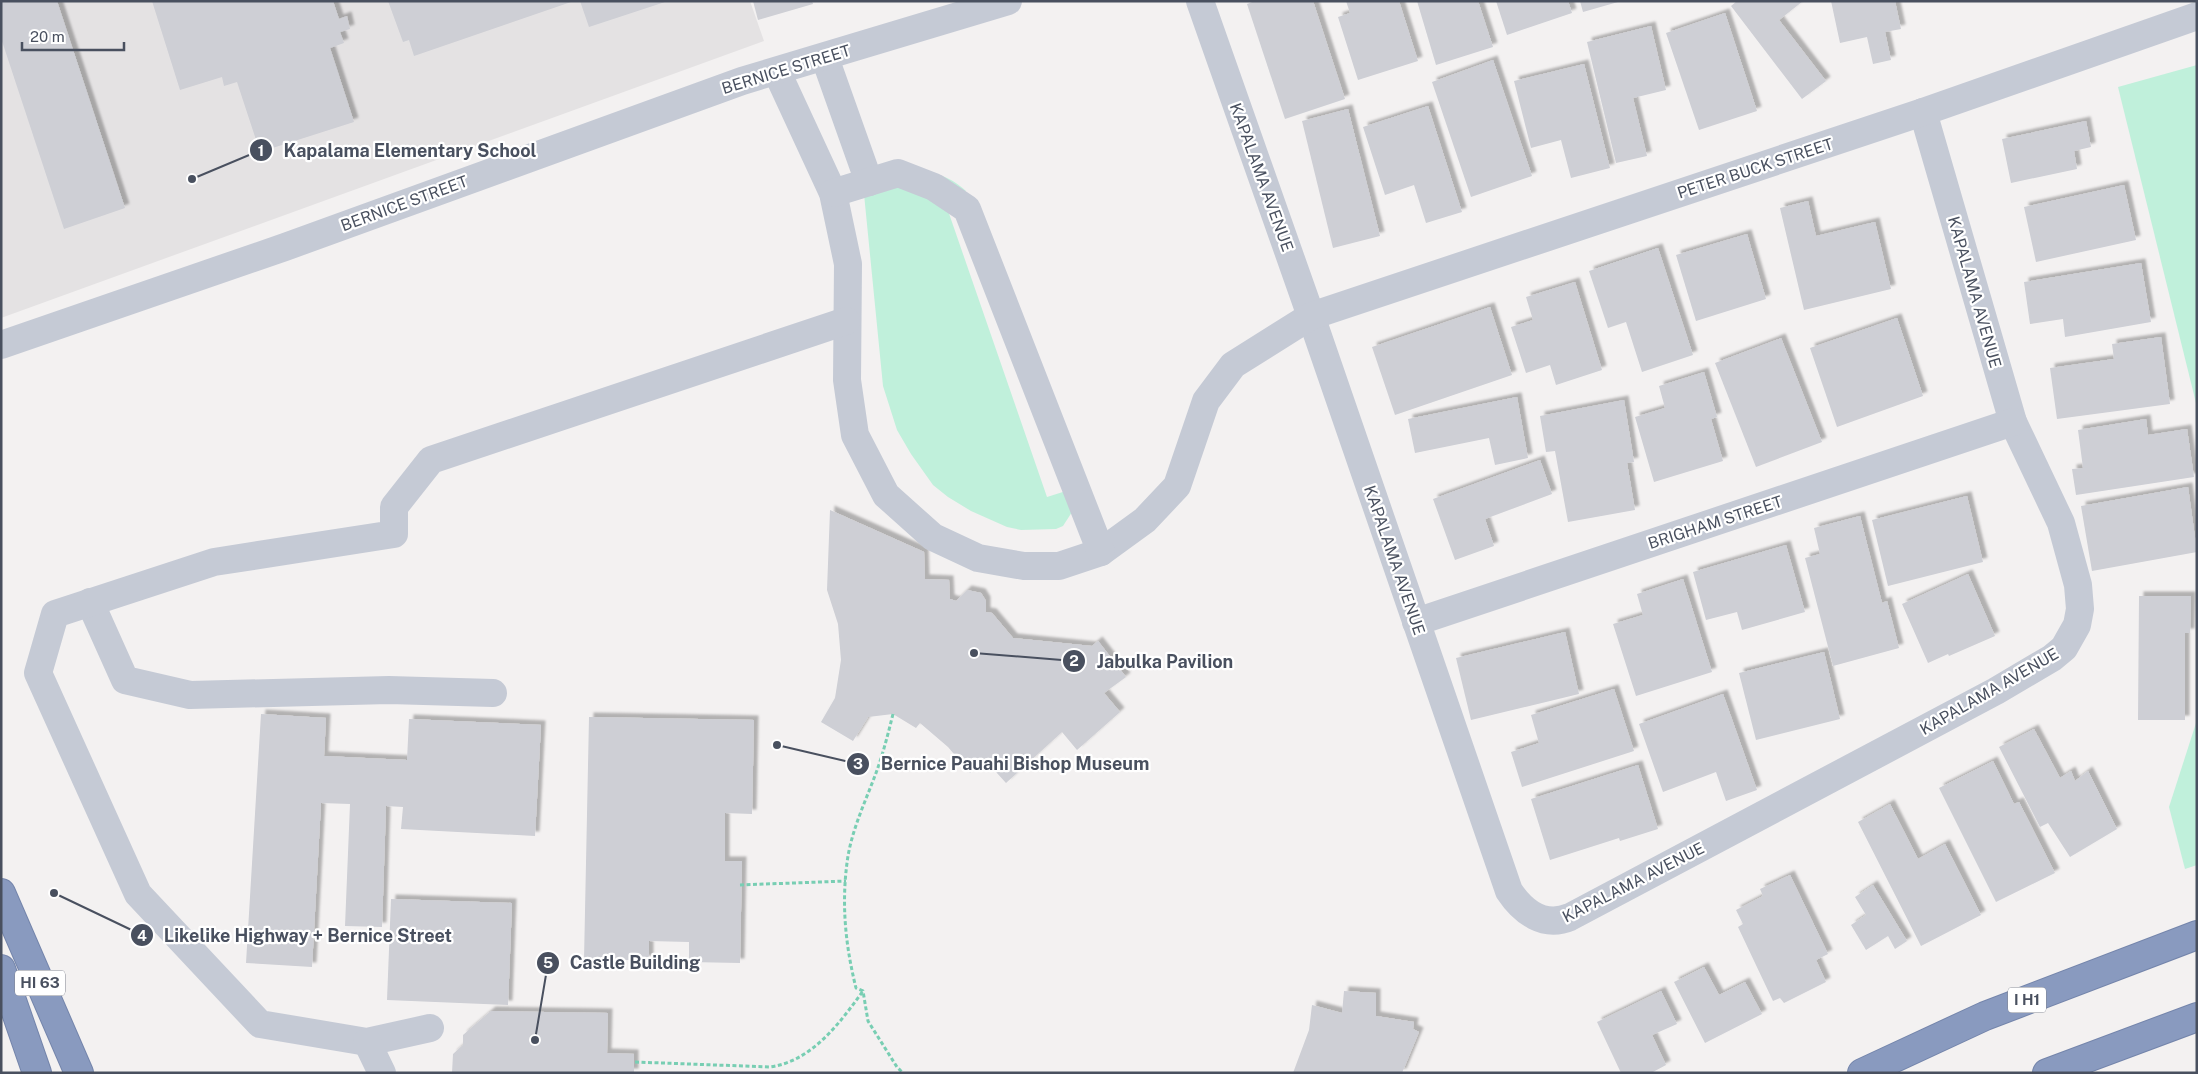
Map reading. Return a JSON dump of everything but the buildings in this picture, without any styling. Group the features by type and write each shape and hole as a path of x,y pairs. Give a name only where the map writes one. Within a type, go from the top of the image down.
{"highway":[{"name":"HI 63","path":"1,893 79,1073"},
{"name":"I H1","path":"1862,1073 1985,1016 2197,935"},
{"path":"1,969 37,1073"},
{"path":"2047,1073 2197,1017"}],"street":[{"name":"BERNICE STREET","path":"1,346 285,247 742,81 825,58 1008,1"},
{"name":"KAPALAMA AVENUE","path":"1200,1 1311,316 1509,891 1517,902 1533,916 1545,920 1563,920 1996,691 2052,658 2064,648 2077,625 2080,608 2078,585 2061,524 2013,422 1923,112"},
{"name":"PETER BUCK STREET","path":"777,72 833,193 848,264 846,321 847,380 855,435 886,495 933,537 978,558 1024,566 1059,566 1101,552 1145,520 1177,486 1206,401 1233,365 1311,316 1923,112 2197,16"},
{"path":"825,58 869,182"},
{"path":"833,193 898,174 934,187 967,209 1101,552"},
{"path":"430,1028 367,1042 260,1024 138,894 38,673 56,614 214,562 394,534 394,507 431,460 846,321"},
{"name":"BRIGHAM STREET","path":"1416,622 2013,422"},
{"path":"90,602 125,680 190,694 389,690 493,693"},
{"path":"367,1042 382,1073"}],"path":[{"path":"864,991 856,988 848,960 844,926 848,856 855,829 883,752 893,714"},
{"path":"740,885 846,881"},
{"path":"635,1062 770,1067 784,1065 797,1060 832,1031 864,991"},
{"path":"864,991 868,1021 897,1067 903,1073"}],"shaded area":[{"path":"1,1 750,1 764,41 1,318"}],"green space":[{"path":"2197,65 2197,407 2118,87"},
{"path":"914,172 929,173 948,178 966,191 944,199 1047,497 1066,491 1072,512 1063,526 1056,529 1021,530 1007,527 971,511 948,497 933,485 897,430 883,386 864,194"},
{"path":"2197,720 2197,865 2185,869 2169,807"}],"place":[{"name":"Kapalama Elementary School","path":"192,179"},
{"name":"Jabulka Pavilion","path":"974,653"},
{"name":"Bernice Pauahi Bishop Museum","path":"777,745"},
{"name":"Likelike Highway + Bernice Street","path":"54,893"},
{"name":"Castle Building","path":"535,1040"}]}
